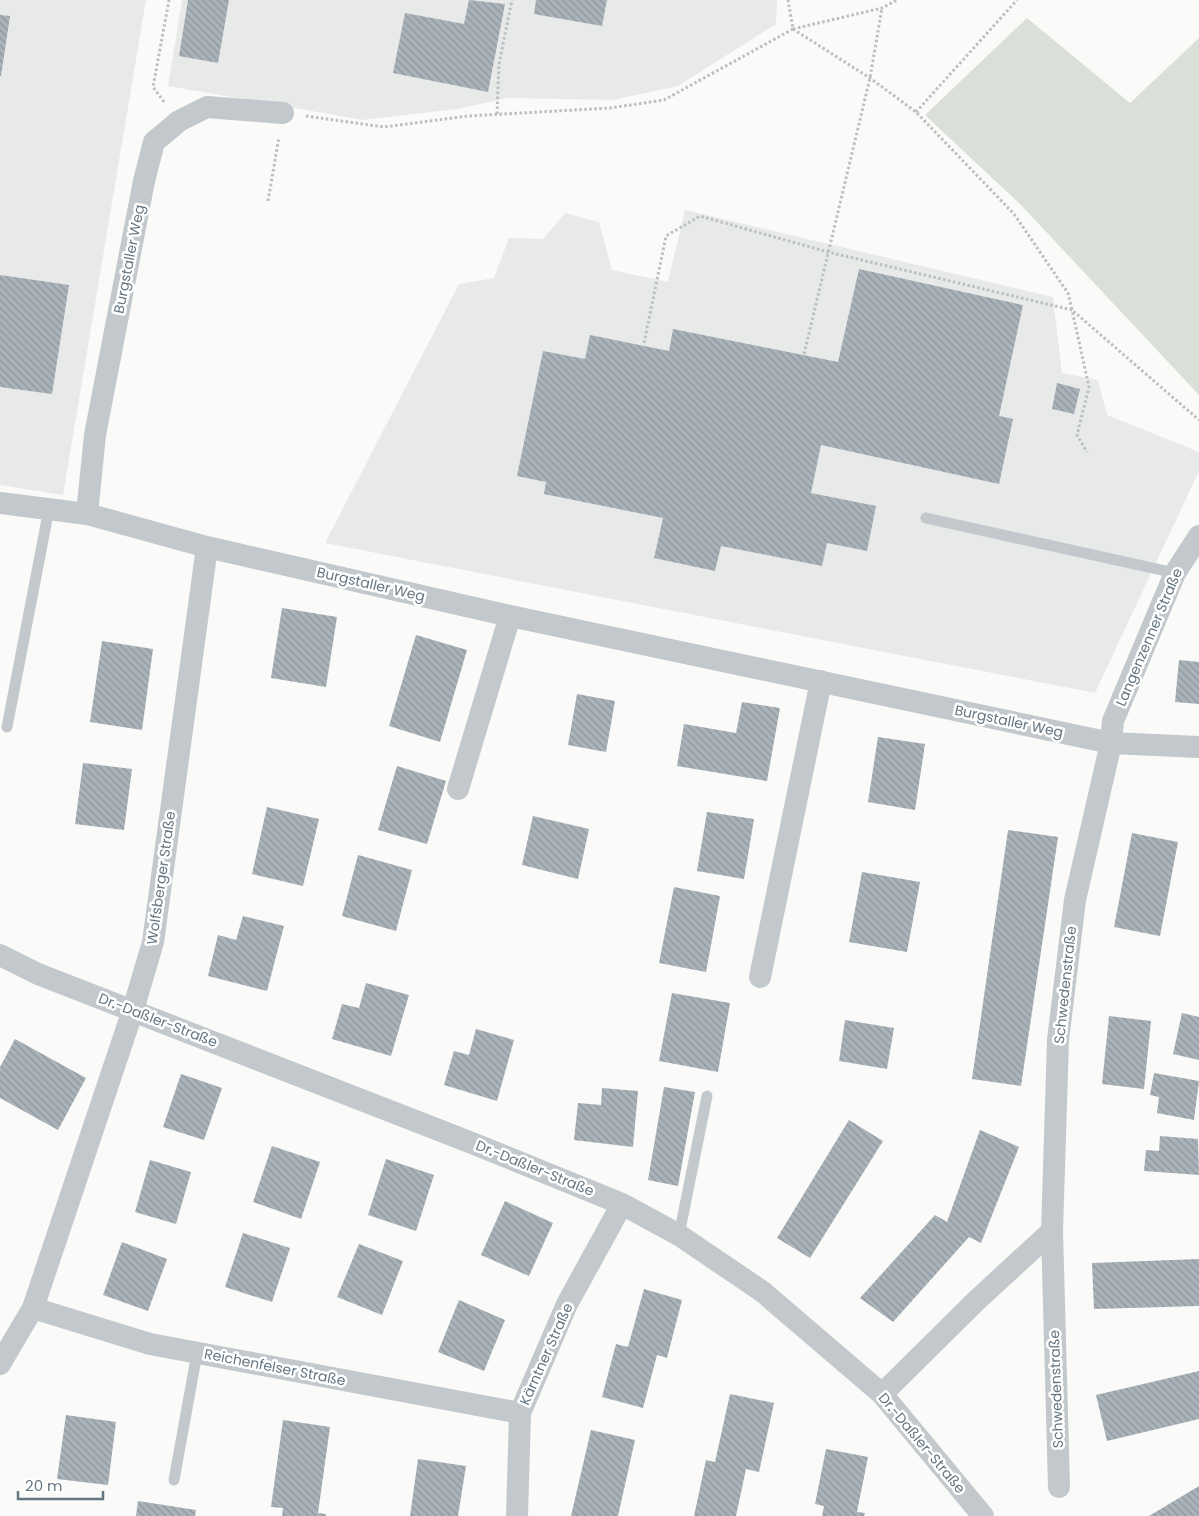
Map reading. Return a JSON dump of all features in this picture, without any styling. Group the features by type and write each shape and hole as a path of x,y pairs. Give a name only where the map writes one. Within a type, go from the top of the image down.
{"street":[{"name":"Burgstaller Weg","path":"87,514 95,435 144,180 154,142 179,121 208,106 283,113"},
{"name":"Burgstaller Weg","path":"0,503 87,514 207,547 510,616 1111,743 1199,747"},
{"name":"Langenzenner Straße","path":"1111,743 1114,721 1174,573 1199,536"},
{"name":"Wolfsberger Straße","path":"0,1364 32,1308 133,1010 153,942 207,547"},
{"path":"458,789 510,616"},
{"path":"760,977 821,681"},
{"name":"Schwedenstraße","path":"1059,1487 1052,1231 1058,1040 1075,900 1111,743"},
{"name":"Dr.-Daßler-Straße","path":"0,955 38,974 622,1204 679,1235 763,1292 882,1394 984,1516"},
{"name":"Kärntner Straße","path":"516,1516 520,1413 568,1304 622,1204"},
{"path":"882,1394 976,1301 1052,1231"},
{"name":"Reichenfelser Straße","path":"32,1308 150,1344 520,1413"}],"lane":[{"path":"7,727 49,509"},
{"path":"926,518 1174,573"},
{"path":"679,1235 707,1096"},
{"path":"174,1480 197,1353"}],"path":[{"path":"169,0 153,87 179,121"},
{"path":"496,114 500,64 512,0"},
{"path":"788,0 793,29 870,78 916,112 1014,214 1068,293 1089,387 1077,435 1088,452"},
{"path":"268,201 283,113 384,128 496,114 610,108 664,100 793,29 882,8 897,0"},
{"path":"916,112 1017,0"},
{"path":"804,354 870,78 882,8"},
{"path":"644,343 666,236 700,216 828,252 1072,310 1199,420"}],"shaded area":[{"path":"0,0 146,0 63,495 0,485"},
{"path":"182,0 777,0 776,24 678,86 613,100 508,98 457,109 363,120 168,86"},
{"path":"1027,18 1130,103 1199,38 1199,395 1021,205 925,115"},
{"path":"685,210 1053,297 1062,373 1098,380 1107,415 1199,452 1199,471 1095,693 325,543 459,284 494,278 509,238 543,239 565,213 599,222 612,270 668,282"}],"building":[{"path":"188,0 229,0 218,63 179,56"},
{"path":"469,0 505,4 488,92 393,73 405,13 464,24"},
{"path":"536,0 607,0 602,26 534,14"},
{"path":"0,15 10,16 1,76 0,76"},
{"path":"859,269 1023,305 999,416 1013,419 999,484 821,445 811,493 876,506 867,551 827,543 822,566 721,546 715,571 654,558 663,518 544,494 546,482 517,476 543,351 585,359 590,335 669,351 673,329 838,362"},
{"path":"0,275 69,285 52,394 0,387"},
{"path":"1057,383 1080,389 1074,414 1052,409"},
{"path":"282,608 337,617 326,687 271,678"},
{"path":"416,635 467,650 440,742 389,726"},
{"path":"102,641 153,649 142,730 90,722"},
{"path":"1179,660 1199,662 1199,704 1175,702"},
{"path":"577,694 615,701 606,752 568,745"},
{"path":"742,702 780,708 767,781 677,766 684,724 736,733"},
{"path":"878,737 925,744 915,810 868,802"},
{"path":"83,763 132,769 124,830 75,824"},
{"path":"397,766 446,781 427,844 378,830"},
{"path":"267,807 319,819 303,886 252,874"},
{"path":"707,812 754,819 744,879 697,871"},
{"path":"533,816 589,829 578,879 522,865"},
{"path":"1008,830 1058,837 1021,1086 972,1079"},
{"path":"1132,833 1178,842 1160,936 1114,927"},
{"path":"358,855 412,870 396,931 342,916"},
{"path":"862,872 920,882 907,952 849,942"},
{"path":"674,887 720,896 706,972 659,963"},
{"path":"243,916 284,926 267,991 208,976 218,935 236,940"},
{"path":"366,983 409,995 391,1056 332,1039 342,1004 359,1008"},
{"path":"672,993 730,1003 718,1072 659,1061"},
{"path":"1182,1013 1199,1017 1199,1060 1173,1054"},
{"path":"1109,1016 1151,1021 1144,1089 1102,1084"},
{"path":"845,1020 894,1028 887,1069 839,1061"},
{"path":"476,1029 514,1040 497,1101 444,1085 454,1051 469,1055"},
{"path":"15,1039 86,1078 58,1130 0,1098 0,1067"},
{"path":"1154,1073 1199,1081 1194,1120 1157,1113 1159,1097 1150,1095"},
{"path":"181,1074 222,1088 204,1140 163,1127"},
{"path":"664,1087 695,1092 678,1186 648,1180"},
{"path":"602,1088 638,1091 633,1147 574,1140 578,1103 601,1105"},
{"path":"849,1120 883,1141 810,1258 777,1238"},
{"path":"980,1130 1019,1147 981,1243 969,1237 893,1322 860,1298 935,1215 947,1222"},
{"path":"1160,1136 1198,1139 1199,1175 1144,1171 1146,1150 1159,1151"},
{"path":"272,1146 320,1162 301,1219 253,1202"},
{"path":"386,1159 434,1175 416,1231 368,1215"},
{"path":"150,1160 191,1172 176,1224 135,1212"},
{"path":"505,1201 553,1223 529,1276 481,1255"},
{"path":"243,1233 290,1248 272,1302 225,1287"},
{"path":"122,1242 167,1259 148,1311 103,1295"},
{"path":"359,1244 403,1261 382,1315 337,1297"},
{"path":"1199,1259 1199,1306 1094,1309 1092,1263"},
{"path":"644,1289 682,1300 667,1358 657,1355 643,1408 602,1397 616,1344 628,1347"},
{"path":"459,1300 505,1320 484,1371 438,1352"},
{"path":"1199,1371 1199,1419 1107,1441 1096,1395"},
{"path":"730,1394 774,1403 759,1472 746,1469 736,1516 694,1516 706,1460 715,1462"},
{"path":"66,1415 116,1422 108,1485 57,1479"},
{"path":"283,1420 330,1427 318,1513 326,1514 326,1516 282,1516 283,1508 271,1507"},
{"path":"591,1430 635,1440 618,1516 571,1516"},
{"path":"826,1449 868,1457 857,1512 865,1513 864,1516 822,1516 824,1506 815,1504"},
{"path":"418,1459 466,1466 458,1516 410,1516"},
{"path":"1199,1486 1199,1516 1149,1516"},
{"path":"138,1501 196,1510 195,1516 136,1516"}]}
